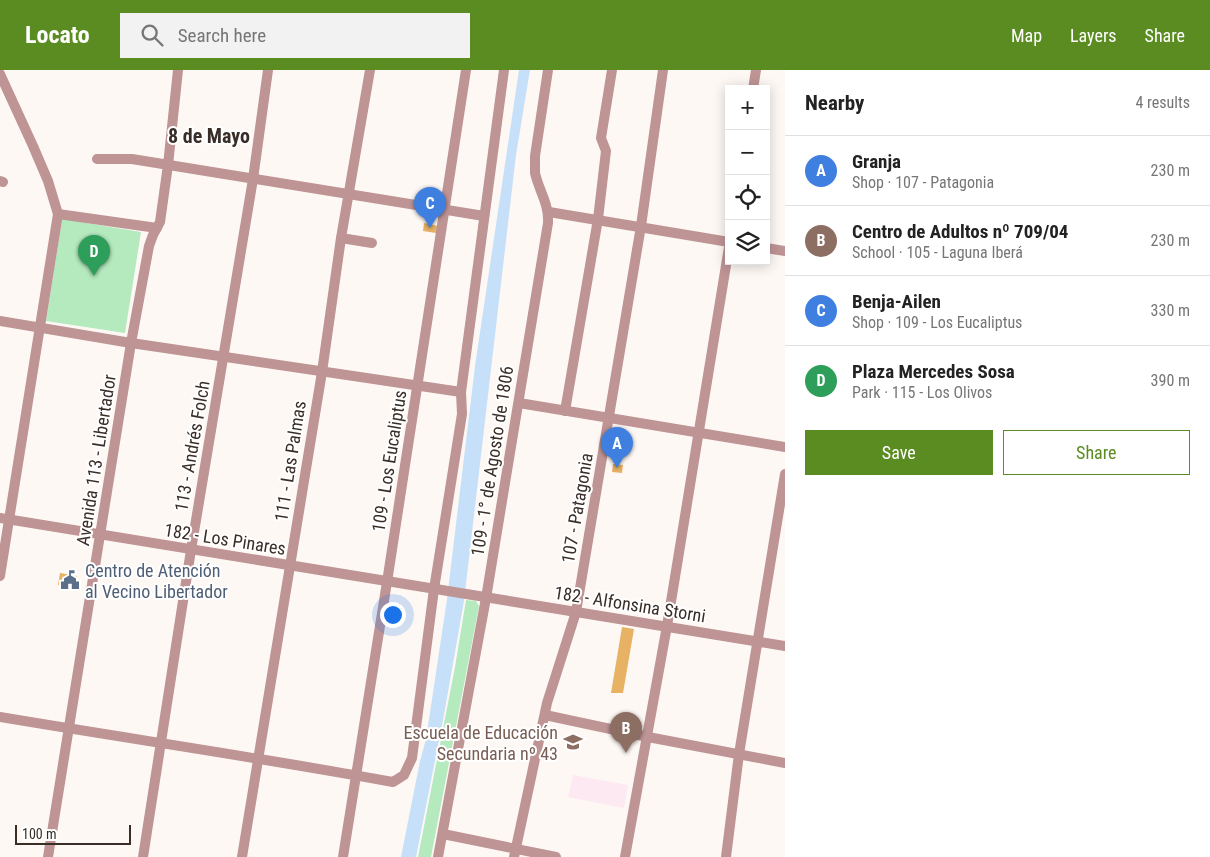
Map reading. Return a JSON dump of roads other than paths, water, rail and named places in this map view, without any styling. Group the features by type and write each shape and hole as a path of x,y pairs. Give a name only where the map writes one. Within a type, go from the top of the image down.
{"street":[{"name":"Avenida 113 - Libertador","path":"48,857 131,343 149,246 160,222 178,70"},
{"name":"113 - Andrés Folch","path":"142,857 253,179 268,70"},
{"name":"111 - Las Palmas","path":"242,857 322,372 348,194 370,70"},
{"name":"109 - Los Eucaliptus","path":"343,857 466,70"},
{"path":"0,717 160,744 258,757 393,782 404,775 412,758 434,589 462,414 461,392 504,70"},
{"name":"109 - 1° de Agosto de 1806","path":"438,857 486,598 549,212 535,166 548,70"},
{"path":"565,411 598,219 606,151 601,138 612,70"},
{"name":"107 - Patagonia","path":"515,853 545,715 576,612 641,226 664,70"},
{"path":"754,85 756,70"},
{"path":"0,74 44,172 58,214 40,327 5,519 0,576"},
{"path":"97,159 132,159 484,216"},
{"path":"549,212 725,241"},
{"path":"58,214 157,228"},
{"path":"341,238 372,243"},
{"path":"770,249 785,251"},
{"path":"625,857 667,626 726,265"},
{"path":"0,321 224,358 461,392"},
{"path":"518,403 785,447"},
{"path":"726,857 739,754 785,474"},
{"name":"182 - Los Pinares","path":"5,519 470,594"},
{"name":"182 - Alfonsina Storni","path":"470,594 785,646"},
{"path":"545,715 785,763"},
{"path":"442,834 515,853 556,857"}],"water":[{"path":"519,70 530,70 516,155 464,601 416,857 401,857 426,739 447,599 475,366"}],"place":[{"name":"Benja-Ailen","path":"430,228"},
{"name":"Plaza Mercedes Sosa","path":"94,276"},
{"name":"Granja","path":"617,468"},
{"name":"Centro de Atención al Vecino Libertador","path":"70,580"},
{"name":"Escuela de Educación Secundaria nº 43","path":"573,742"},
{"name":"Centro de Adultos nº 709/04","path":"626,753"}],"district":[{"name":"8 de Mayo","path":"209,136"}]}
